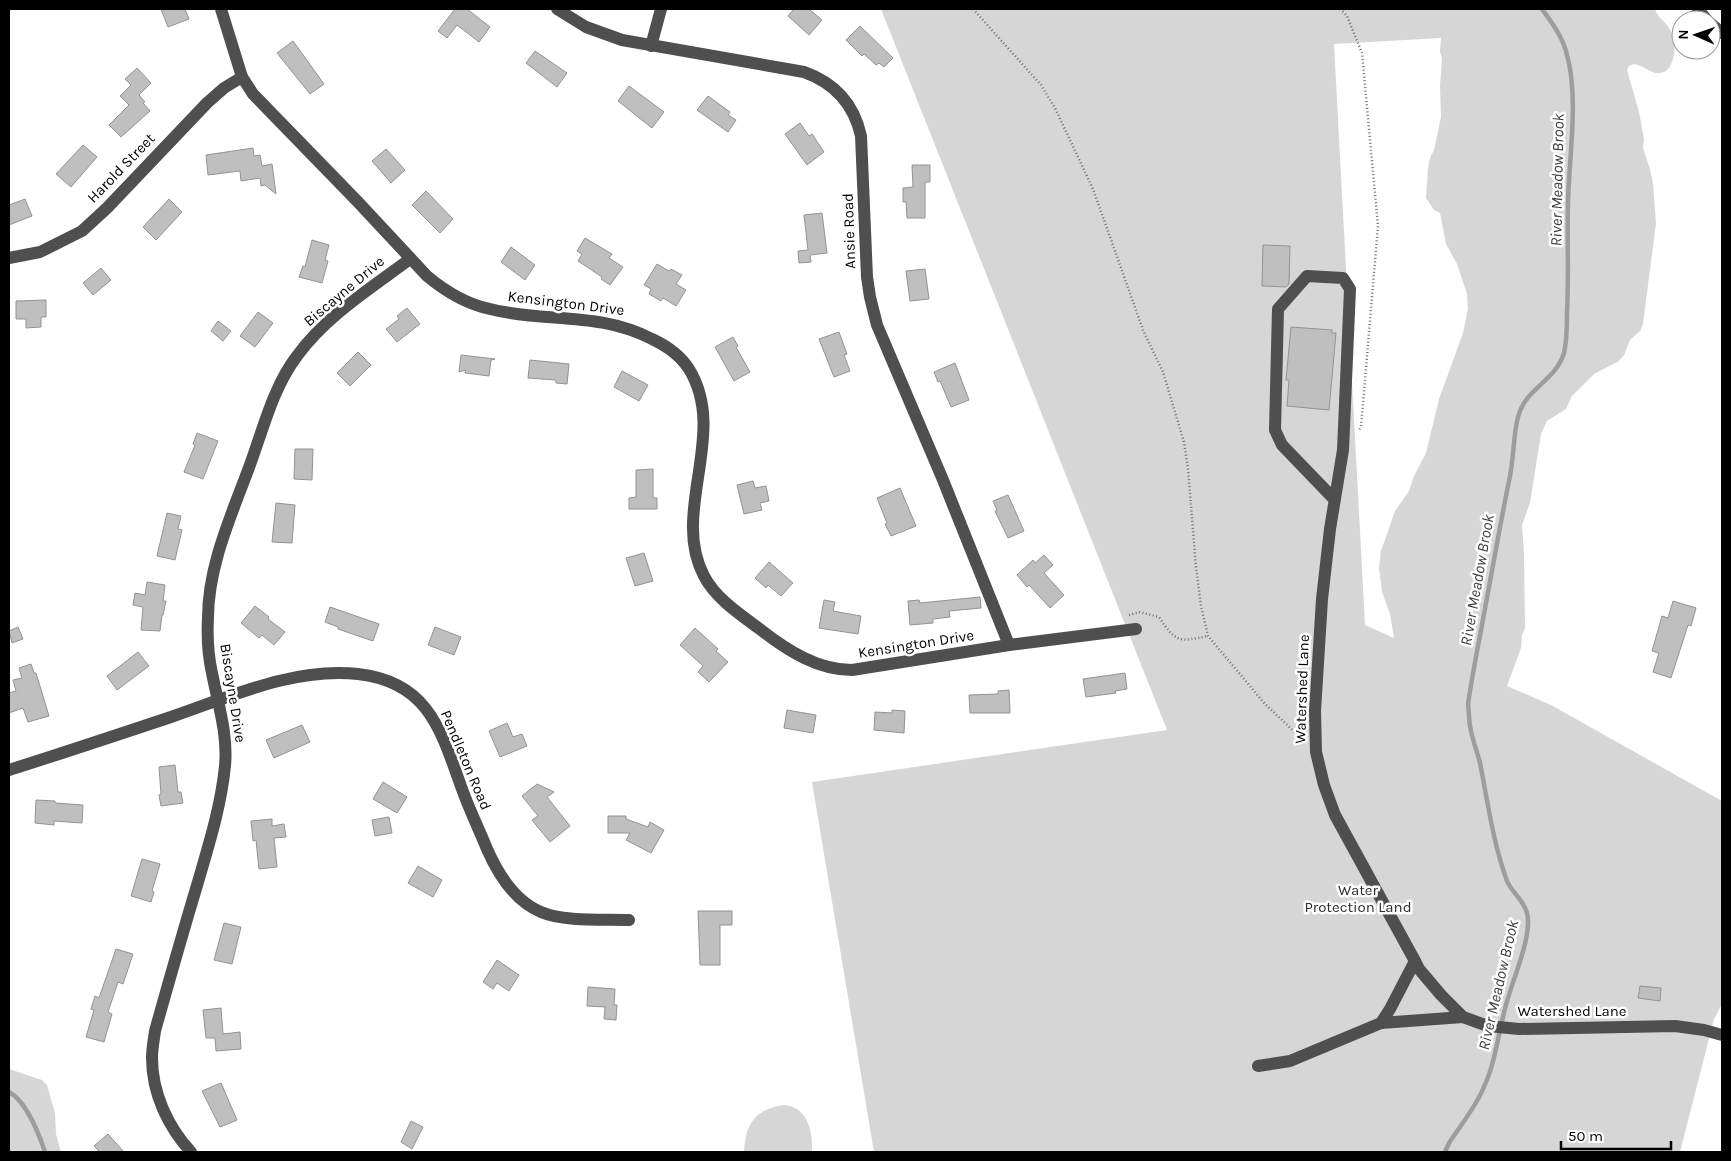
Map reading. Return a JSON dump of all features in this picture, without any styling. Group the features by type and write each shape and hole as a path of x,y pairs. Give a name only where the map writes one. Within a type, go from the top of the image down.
{"street":[{"name":"Kensington Drive","path":"221,9 242,76 253,94 358,202 410,259 438,285 450,293 480,306 504,312 580,319 616,325 637,331 675,353 689,370 694,381 700,397 704,423 704,444 694,520 695,546 700,568 712,588 722,598 775,641 815,664 844,670 861,670 1009,645 1136,629"},
{"name":"Ansie Road","path":"558,9 572,19 600,33 622,40 804,72 829,84 848,103 856,119 861,136 867,277 875,317 1009,645"},
{"path":"651,46 661,9"},
{"name":"Harold Street","path":"9,258 40,252 82,231 207,103 242,76"},
{"name":"Biscayne Drive","path":"191,1152 165,1117 154,1080 152,1058 155,1030 213,829 226,764 226,748 219,700 211,670 208,643 211,584 217,559 273,401 290,366 311,339 347,306 410,259"},
{"name":"Watershed Lane","path":"1335,500 1282,445 1275,430 1278,309 1307,276 1343,278 1350,289 1344,450 1335,500 1322,599 1315,711 1316,752 1324,785 1335,815 1419,969 1463,1017 1488,1026 1519,1029 1675,1026 1704,1030 1722,1035"},
{"name":"Pendleton Road","path":"9,770 246,691 284,681 325,674 358,674 372,677 401,689 418,700 435,722 464,796 493,862 501,878 513,892 530,906 543,913 584,919 629,920"},
{"path":"1381,1023 1415,961"},
{"path":"1258,1066 1290,1061 1381,1023 1463,1017"}],"path":[{"path":"973,9 1041,85 1055,108 1093,189 1143,330 1163,372 1184,442 1196,567 1201,606 1208,636 1265,704 1316,752"},
{"path":"1340,9 1347,16 1362,53 1378,226 1361,427 1344,450"},
{"path":"1126,616 1139,612 1159,617 1170,634 1186,640 1208,636"}],"green space":[{"name":"Water Protection Land","path":"881,9 1655,9 1658,16 1671,32 1671,64 1667,70 1661,73 1653,72 1634,64 1629,66 1627,70 1639,112 1644,139 1643,148 1653,184 1656,223 1643,324 1640,331 1630,340 1624,355 1619,361 1594,374 1572,396 1566,409 1547,421 1541,434 1530,503 1522,525 1525,629 1522,635 1521,648 1507,686 1551,705 1722,801 1722,1004 1714,1019 1680,1152 874,1152 812,782 1167,730","holes":["1441,38 1440,52 1442,58 1440,86 1441,117 1434,150 1430,158 1426,198 1434,210 1440,213 1446,244 1457,264 1467,294 1468,309 1463,333 1439,399 1426,453 1414,476 1409,491 1395,511 1381,551 1379,568 1382,592 1390,614 1394,638 1365,625 1334,44"]},
{"path":"9,1069 42,1080 47,1085 55,1113 56,1134 61,1152 9,1152"},
{"path":"784,1105 799,1110 804,1115 810,1129 812,1152 744,1152 749,1126 759,1114 774,1107"}],"building":[{"path":"161,9 185,9 189,19 168,27"},
{"path":"455,9 467,9 490,27 479,42 457,25 447,38 438,31"},
{"path":"794,9 809,9 822,20 809,35 788,16"},
{"path":"860,26 893,58 884,67 879,63 876,65 864,54 862,56 846,40"},
{"path":"293,41 324,84 310,94 277,53"},
{"path":"535,51 567,73 557,87 526,63"},
{"path":"137,68 151,83 139,95 150,111 121,137 109,125 129,105 120,96 131,85 125,79"},
{"path":"629,86 664,112 652,128 618,101"},
{"path":"708,96 730,112 728,115 736,120 728,132 697,110"},
{"path":"800,123 809,136 812,134 824,152 807,165 785,134"},
{"path":"83,145 97,157 71,187 56,174"},
{"path":"253,148 254,156 260,155 262,166 272,164 276,194 265,185 261,186 260,178 241,181 240,171 208,175 206,155"},
{"path":"386,149 405,170 391,183 372,161"},
{"path":"912,165 930,165 930,182 925,182 925,218 907,218 906,202 903,202 903,188 913,187"},
{"path":"426,191 453,219 440,233 412,205"},
{"path":"25,199 32,216 9,225 9,205"},
{"path":"169,199 182,212 156,240 143,227"},
{"path":"822,213 827,253 810,255 811,262 799,263 798,251 808,250 804,215"},
{"path":"585,238 612,254 609,258 623,267 610,285 601,279 602,277 578,261 582,254 577,251"},
{"path":"312,240 329,245 325,260 328,261 322,283 299,277 303,266 305,267"},
{"path":"1263,245 1290,246 1289,284 1286,287 1262,286"},
{"path":"511,247 535,265 525,280 501,262"},
{"path":"657,264 669,271 671,269 682,275 676,284 686,290 676,306 663,298 661,301 649,294 651,289 644,285"},
{"path":"101,268 111,280 93,295 83,283"},
{"path":"925,269 929,299 910,301 906,271"},
{"path":"46,300 46,317 41,317 41,327 26,328 26,319 16,319 16,301"},
{"path":"407,308 420,324 397,342 386,329 399,319 397,316"},
{"path":"258,312 273,323 255,347 240,336"},
{"path":"218,321 231,331 223,341 211,331"},
{"path":"1291,327 1332,330 1332,333 1336,333 1329,410 1287,406 1289,380 1286,380"},
{"path":"839,332 847,354 844,355 850,371 834,377 819,339"},
{"path":"733,337 738,346 736,347 750,372 734,381 715,347"},
{"path":"358,352 371,365 350,386 337,373"},
{"path":"461,355 495,359 491,360 489,376 465,373 466,370 459,372"},
{"path":"530,360 569,364 567,384 556,383 556,380 528,378"},
{"path":"955,363 969,400 951,407 934,372"},
{"path":"622,371 648,385 639,401 614,387"},
{"path":"197,433 218,441 203,479 184,472 195,445 193,444"},
{"path":"295,449 313,449 312,480 294,479"},
{"path":"653,469 653,498 657,498 657,509 629,509 629,498 636,497 636,470"},
{"path":"753,481 755,488 766,486 769,501 760,503 762,510 744,514 737,485"},
{"path":"900,488 916,526 891,536 877,498"},
{"path":"1008,495 1024,531 1008,538 995,511 997,510 993,501"},
{"path":"276,503 295,505 292,543 272,542"},
{"path":"167,513 181,516 178,529 182,530 175,560 157,556"},
{"path":"644,553 653,581 635,586 626,558"},
{"path":"1044,555 1053,565 1044,573 1064,595 1050,608 1017,575 1033,560 1035,563"},
{"path":"769,562 793,583 781,596 768,585 766,588 755,578"},
{"path":"147,582 165,585 163,601 166,601 160,631 141,630 143,607 133,605 135,593 145,595"},
{"path":"980,597 981,608 949,611 950,617 933,619 933,623 910,625 908,601 919,600 920,603"},
{"path":"824,600 835,602 833,611 861,616 858,634 819,628"},
{"path":"1673,601 1696,608 1691,626 1688,625 1671,678 1653,672 1659,653 1652,651 1662,616 1668,618"},
{"path":"255,606 285,632 274,645 262,635 259,638 241,623"},
{"path":"330,607 379,624 373,641 338,629 338,627 325,622"},
{"path":"18,627 23,639 12,643 9,631"},
{"path":"435,627 461,637 454,655 428,645"},
{"path":"695,628 718,649 716,651 728,662 709,682 698,672 703,666 680,645"},
{"path":"138,652 149,666 117,690 107,676"},
{"path":"31,664 34,673 36,673 49,716 28,722 23,708 9,713 9,693 16,691 13,680 22,678 19,668"},
{"path":"1125,673 1127,689 1115,691 1116,693 1086,697 1083,679"},
{"path":"1009,690 1010,713 970,713 969,695 998,694 998,691"},
{"path":"787,710 816,715 813,733 784,728"},
{"path":"892,710 905,711 904,733 874,730 875,712 892,713"},
{"path":"507,723 513,737 522,734 527,746 500,757 489,731"},
{"path":"302,725 310,742 274,758 266,740"},
{"path":"175,765 178,792 181,792 183,803 161,806 159,767"},
{"path":"383,782 407,797 397,813 373,799"},
{"path":"537,784 554,792 547,797 570,826 550,842 532,820 538,816 522,796"},
{"path":"36,800 83,805 82,823 54,821 54,825 35,823"},
{"path":"608,816 626,816 626,819 648,827 650,822 664,830 651,853 626,840 630,833 608,833"},
{"path":"389,817 392,833 375,836 372,820"},
{"path":"272,819 272,826 284,824 286,837 274,838 277,867 259,869 256,840 253,841 251,821"},
{"path":"142,859 160,864 152,891 154,892 151,902 131,896"},
{"path":"418,866 442,880 433,897 408,883"},
{"path":"698,911 732,911 732,925 720,925 720,965 700,965"},
{"path":"224,923 241,927 232,964 214,960"},
{"path":"116,949 133,954 123,984 118,982 108,1012 112,1014 104,1042 86,1037 94,1010 91,1009 95,996 99,998"},
{"path":"497,960 519,975 509,991 497,983 493,989 483,982"},
{"path":"1640,986 1661,988 1660,1001 1638,998"},
{"path":"588,987 615,989 614,1005 617,1005 616,1020 604,1019 605,1007 587,1006"},
{"path":"221,1008 223,1034 240,1032 241,1049 216,1051 215,1038 206,1038 203,1010"},
{"path":"221,1083 237,1120 220,1127 202,1091"},
{"path":"411,1121 423,1127 412,1149 401,1142"},
{"path":"108,1134 124,1152 100,1152 94,1146"}],"waterway":[{"name":"River Meadow Brook","path":"1445,1152 1476,1103 1487,1079 1494,1058 1506,1005 1525,945 1528,922 1527,913 1521,900 1507,881 1498,852 1480,763 1471,731 1468,704 1511,469 1518,417 1527,398 1548,378 1560,363 1566,343 1568,202 1573,109 1571,72 1563,42 1542,9"},
{"name":"River Meadow Brook","path":"9,1092 15,1096 26,1110 45,1152"}]}
